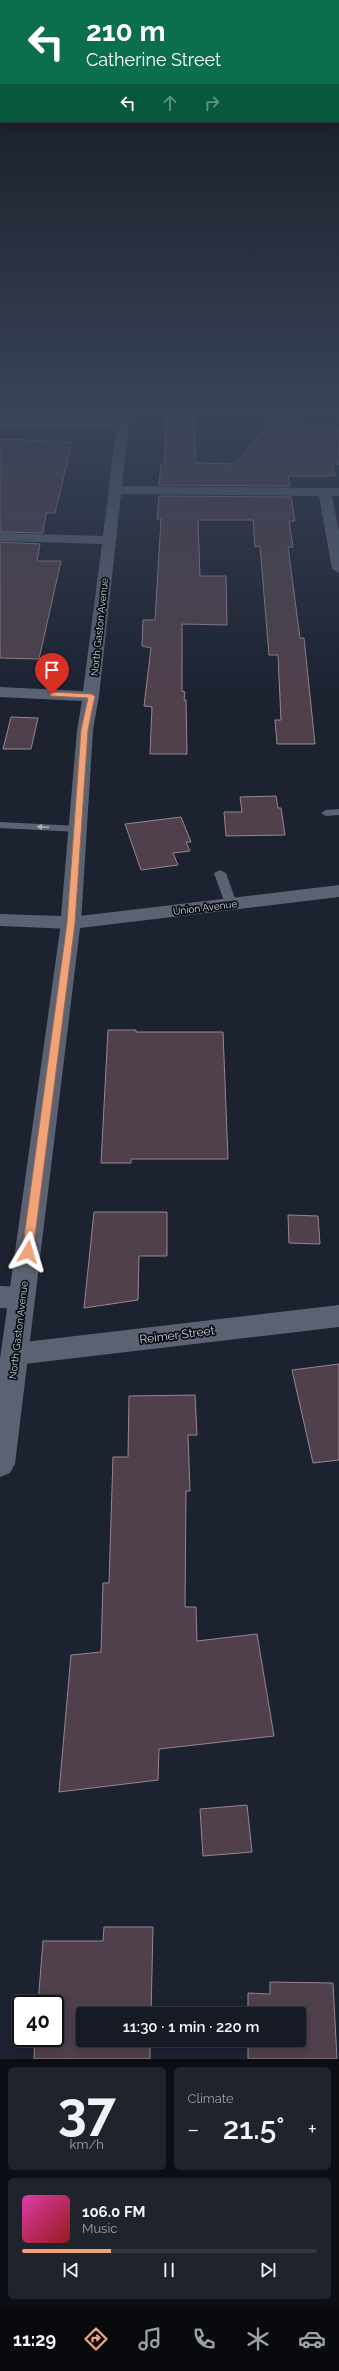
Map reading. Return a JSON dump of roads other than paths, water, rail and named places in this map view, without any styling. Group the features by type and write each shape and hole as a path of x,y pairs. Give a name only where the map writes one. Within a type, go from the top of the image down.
{"street":[{"name":"North Gaston Avenue","path":"0,1464 4,1425 16,1354 11,1297 71,923 85,730 91,696 113,506"},
{"path":"328,506 339,568"},
{"path":"0,537 109,540"},
{"path":"0,692 91,696"},
{"name":"Union Avenue","path":"0,920 71,923 339,891"},
{"name":"Reimer Street","path":"16,1354 339,1316"}],"lane":[{"path":"326,813 339,812"},
{"path":"4,825 78,829"},
{"path":"220,873 231,904"}]}
